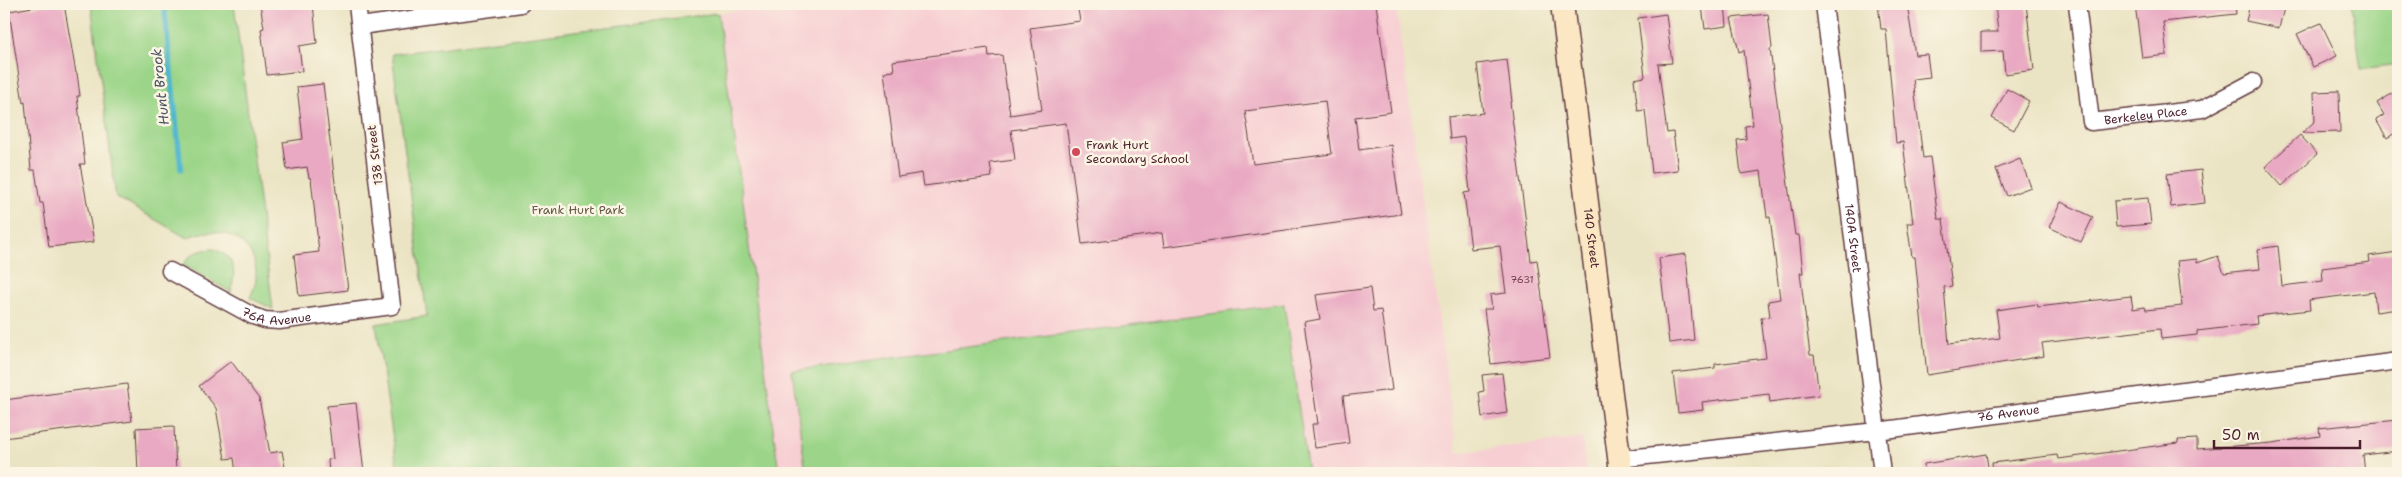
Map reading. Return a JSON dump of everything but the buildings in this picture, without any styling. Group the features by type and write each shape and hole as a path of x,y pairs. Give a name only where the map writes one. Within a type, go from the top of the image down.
{"main road":[{"name":"140 Street","path":"1562,4 1620,466"}],"street":[{"name":"138 Street","path":"357,4 392,306"},
{"path":"360,26 521,4"},
{"name":"140A Street","path":"1824,4 1882,473"},
{"name":"Berkeley Place","path":"2077,4 2091,122 2202,109 2253,82"},
{"name":"76A Avenue","path":"170,271 253,316 265,320 279,321 392,306"},
{"name":"76 Avenue","path":"1620,466 2398,361"}],"shaded area":[{"name":"Frank Hurt Secondary School","path":"784,4 1396,4 1457,453 1583,438 1586,473 779,473 718,13"}],"green space":[{"path":"91,4 234,4 273,309 250,298 256,281 255,265 251,253 244,244 223,233 211,232 187,238 116,197"},
{"path":"2352,4 2398,4 2398,64 2361,69"},
{"name":"Frank Hurt Park","path":"718,13 779,473 398,473 376,324 427,316 392,54"},
{"path":"213,249 226,256 233,265 234,277 231,292 183,265 195,253"},
{"path":"1284,304 1308,473 806,473 792,371"}],"waterway":[{"name":"Hunt Brook","path":"164,4 181,169"}],"place":[{"name":"Frank Hurt Secondary School","path":"1076,152"}]}
